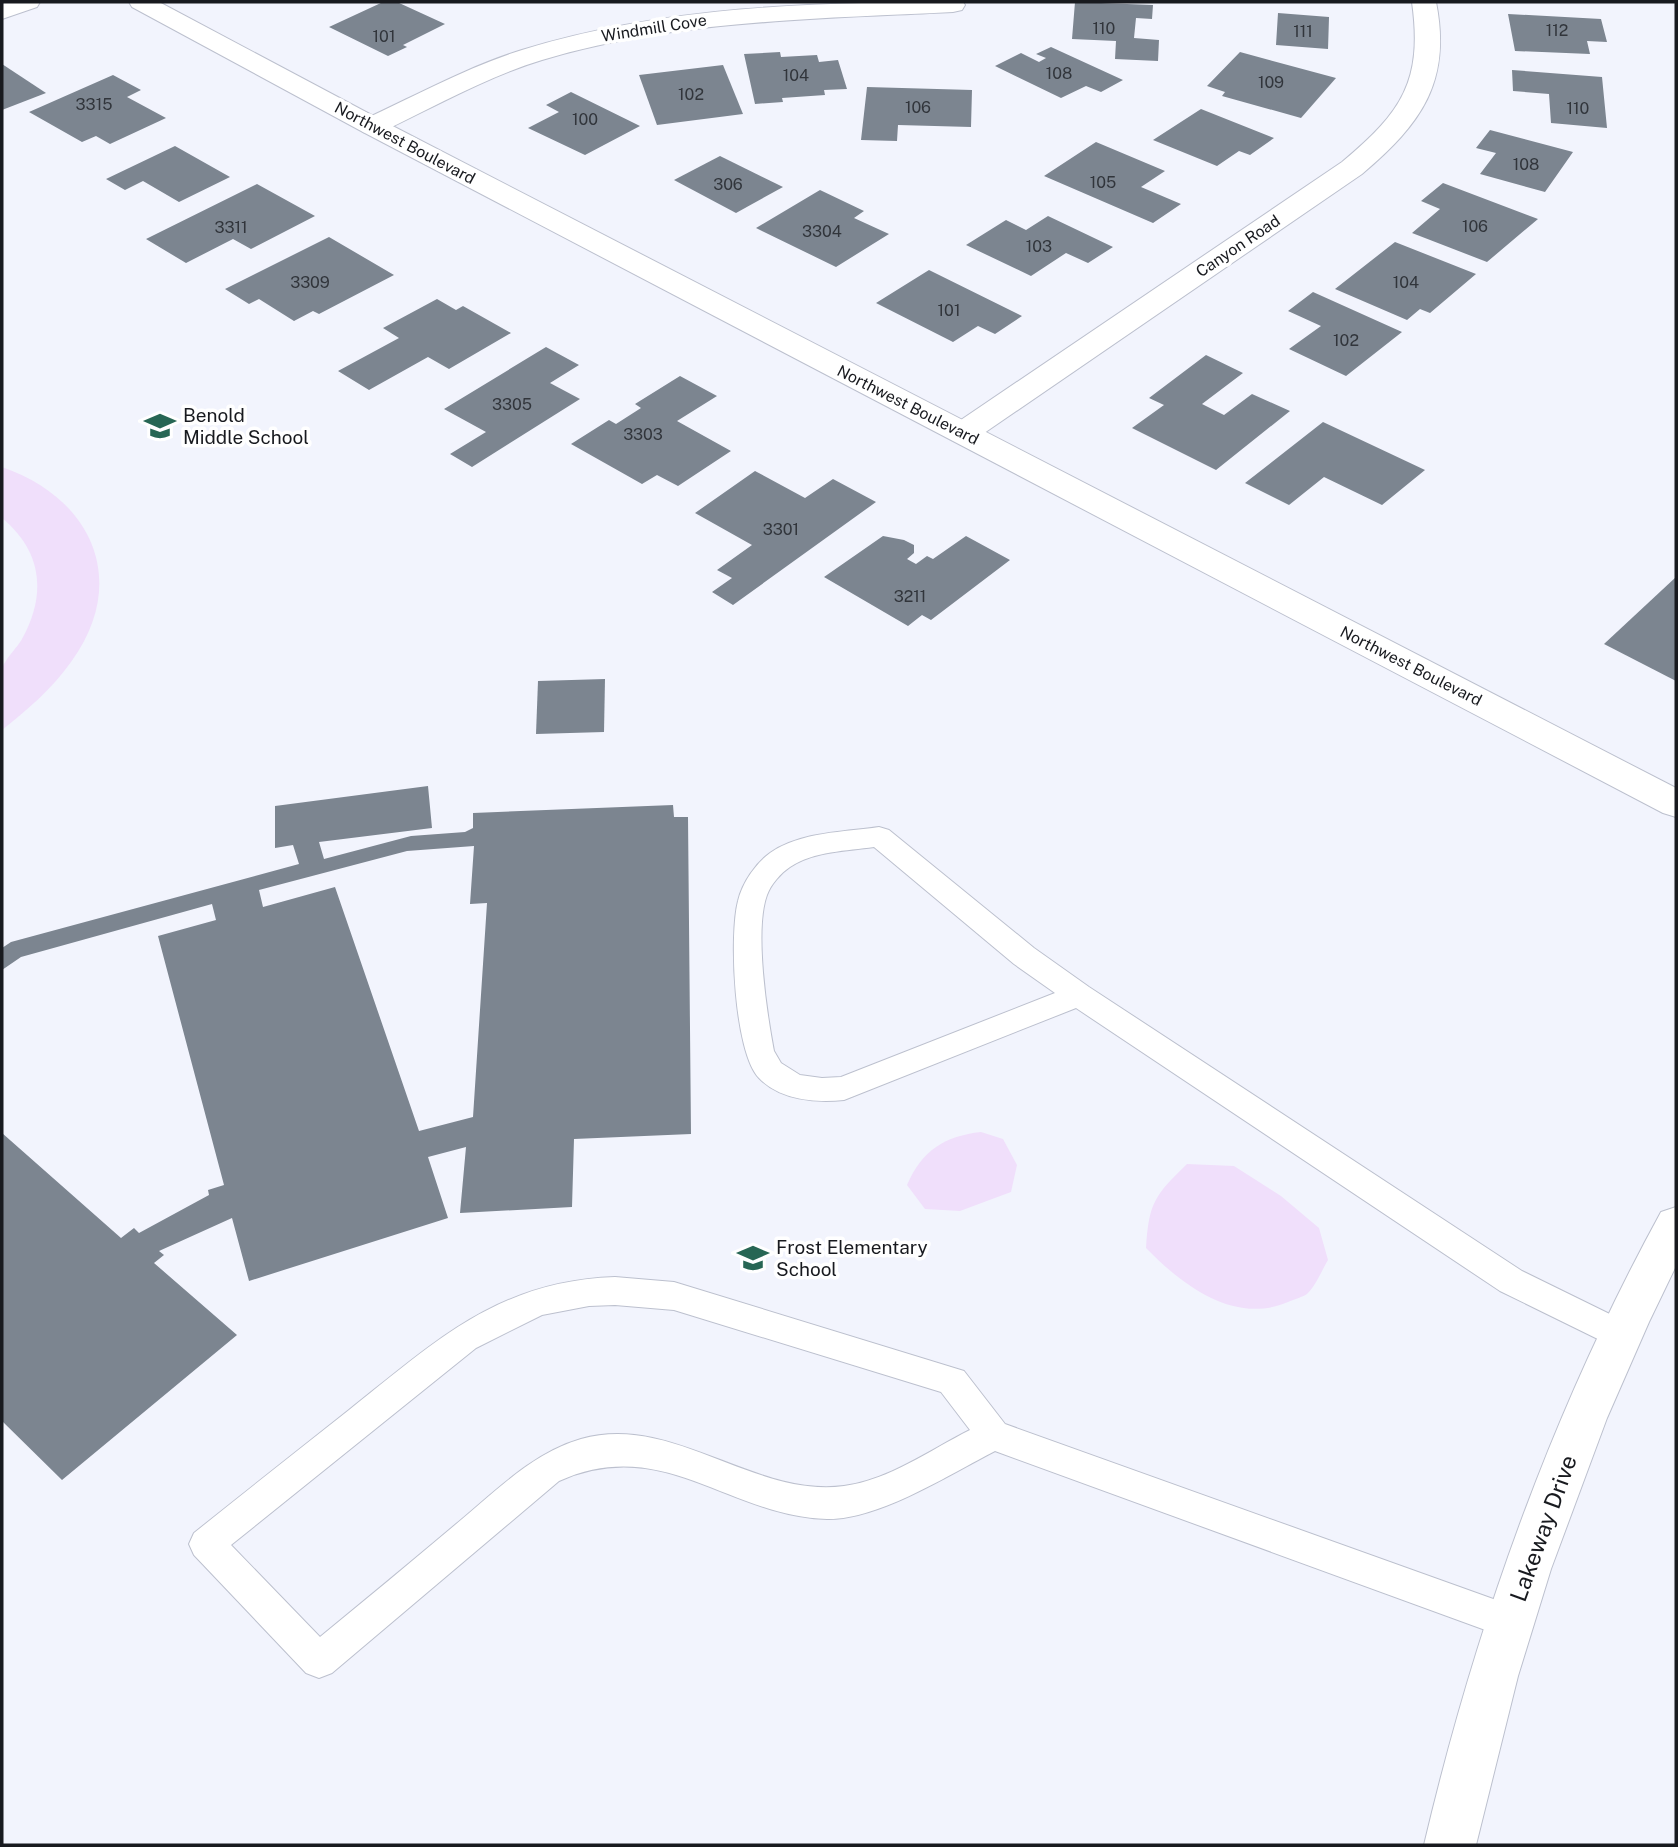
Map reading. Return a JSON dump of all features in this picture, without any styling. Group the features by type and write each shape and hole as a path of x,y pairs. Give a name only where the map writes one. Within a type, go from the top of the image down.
{"street":[{"path":"2,12 27,2"},
{"name":"Northwest Boulevard","path":"141,2 372,126 1676,804"},
{"name":"Canyon Road","path":"963,433 1378,148 1398,125 1418,95 1427,66 1431,26 1424,2"},
{"name":"Windmill Cove","path":"372,126 499,66 604,35 692,20 953,5"},
{"name":"Lakeway Drive","path":"1450,1845 1510,1622 1585,1413 1619,1334 1676,1225"}],"lane":[{"path":"1079,995 845,1088 824,1092 802,1088 779,1077 763,1062 755,1041 749,931 751,900 765,874 783,858 809,849 879,837 1024,956 1079,995 1511,1281 1619,1334"},
{"path":"993,1435 865,1499 828,1504 788,1497 643,1450 587,1450 566,1458 547,1470 319,1661 206,1544 464,1338 498,1317 529,1303 580,1291 628,1289 674,1296 952,1381 993,1435 1510,1622"}],"shaded area":[{"path":"2,467 33,481 59,499 79,521 92,546 99,573 98,602 89,632 71,662 30,707 2,730 2,670 30,622 37,590 36,574 26,544 2,518"},
{"path":"981,1132 1003,1139 1017,1165 1011,1192 960,1211 925,1209 907,1185 920,1163 946,1141"},
{"path":"1187,1164 1234,1166 1281,1196 1319,1228 1328,1260 1308,1293 1268,1308 1249,1309 1230,1305 1193,1288 1146,1248 1149,1220 1155,1201"}],"building":[{"path":"383,2 397,2 445,24 403,45 407,47 388,56 329,27"},
{"path":"1075,2 1153,5 1152,19 1136,18 1134,38 1159,40 1158,61 1115,59 1116,41 1072,39"},
{"path":"1278,13 1329,17 1328,49 1276,45"},
{"path":"1508,14 1601,19 1607,42 1587,41 1590,54 1515,51"},
{"path":"1051,47 1123,80 1101,92 1086,86 1061,98 995,66 1021,53 1039,62 1046,58 1036,54"},
{"path":"780,52 781,57 817,55 819,62 838,60 847,89 824,90 825,95 782,98 783,102 755,104 744,54"},
{"path":"1240,52 1336,78 1301,118 1222,96 1225,92 1207,86"},
{"path":"2,64 46,93 2,110"},
{"path":"723,65 743,114 657,125 639,75"},
{"path":"1512,70 1602,77 1607,128 1551,123 1549,94 1513,91"},
{"path":"113,75 141,90 127,97 166,118 110,144 96,136 82,142 29,112"},
{"path":"867,87 972,90 971,127 898,125 897,141 861,140"},
{"path":"571,92 640,126 585,155 528,128 559,112 546,105"},
{"path":"1201,109 1274,138 1250,155 1239,151 1217,166 1153,140"},
{"path":"1490,130 1573,152 1545,192 1480,174 1496,153 1476,148"},
{"path":"1096,142 1165,171 1141,187 1181,204 1153,223 1044,176"},
{"path":"175,146 230,177 179,202 143,181 125,190 106,179"},
{"path":"720,156 783,187 736,213 674,180"},
{"path":"1443,183 1538,219 1487,262 1412,233 1440,209 1421,201"},
{"path":"257,184 315,216 251,249 233,239 186,263 146,239"},
{"path":"820,190 864,211 854,218 889,234 836,267 756,228"},
{"path":"1048,216 1113,247 1088,263 1066,253 1031,276 966,245 1006,220 1026,230"},
{"path":"329,237 394,275 319,314 313,311 294,321 259,299 249,304 225,289"},
{"path":"1395,242 1476,274 1430,313 1420,309 1407,320 1335,289"},
{"path":"929,270 1022,316 995,334 978,326 953,342 876,303"},
{"path":"1313,292 1402,332 1346,376 1289,349 1321,326 1288,311"},
{"path":"437,299 456,310 463,306 511,333 449,369 428,357 369,390 338,371 399,338 383,328"},
{"path":"546,347 579,365 550,383 580,399 472,467 450,454 486,432 444,409"},
{"path":"1206,355 1243,373 1202,404 1224,415 1252,394 1290,411 1216,470 1132,428 1164,405 1149,398"},
{"path":"680,376 717,396 677,421 731,451 678,486 657,475 642,484 571,444 609,420 616,424 641,408 635,404"},
{"path":"1323,422 1425,470 1382,505 1324,477 1289,505 1245,483"},
{"path":"755,471 805,498 833,479 876,502 733,605 712,592 732,578 717,570 752,545 695,513"},
{"path":"883,536 914,545 914,553 907,559 916,564 927,556 933,559 966,536 1010,560 931,620 922,615 908,626 824,577"},
{"path":"1676,577 1676,681 1604,644"},
{"path":"605,679 604,732 536,734 538,681"},
{"path":"428,786 432,828 319,842 324,859 411,836 465,832 473,828 473,813 673,805 674,817 688,817 691,1134 574,1139 572,1207 460,1213 466,1147 428,1157 448,1218 249,1281 232,1218 159,1251 164,1255 154,1263 237,1335 62,1480 2,1421 2,1133 121,1238 134,1228 139,1233 209,1195 208,1190 224,1185 158,936 216,920 212,904 21,957 2,970 2,948 11,942 299,864 293,845 275,848 275,806","holes":["474,846 470,904 487,903 473,1117 419,1131 335,887 263,907 259,890 407,851"]}],"place":[{"name":"Benold Middle School","path":"160,426"},
{"name":"Frost Elementary School","path":"753,1258"}]}
